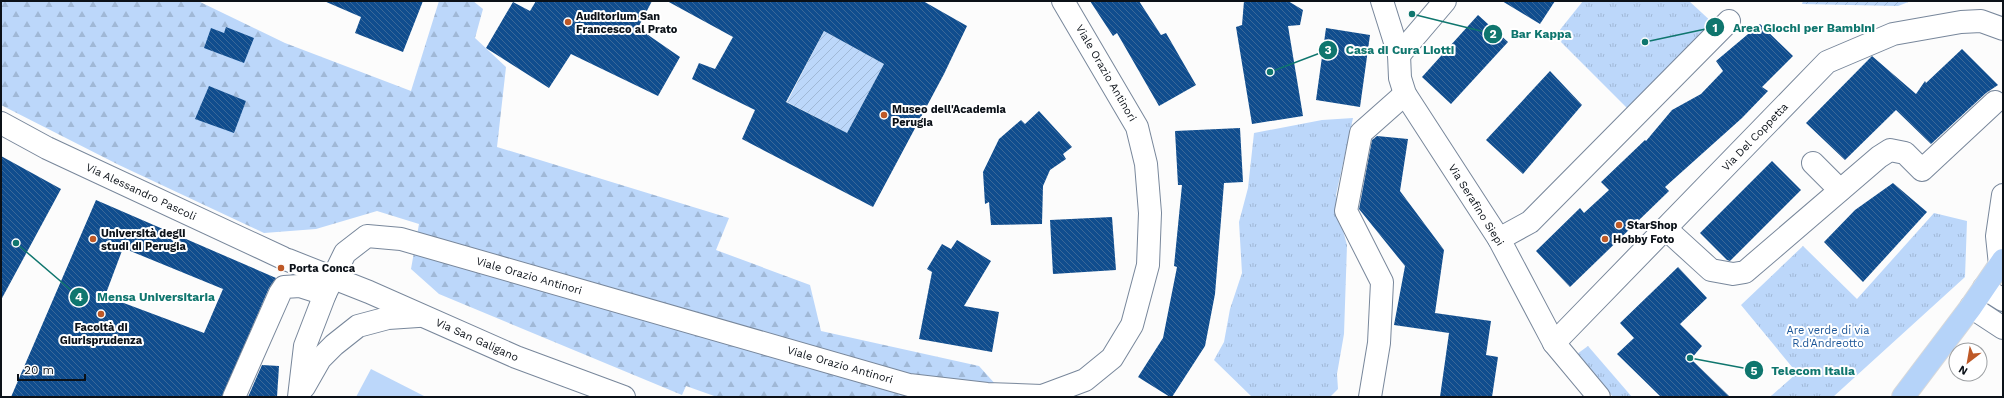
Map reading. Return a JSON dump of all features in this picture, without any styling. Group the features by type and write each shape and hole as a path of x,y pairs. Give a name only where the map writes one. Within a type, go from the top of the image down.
{"main road":[{"path":"1903,397 1971,306 2001,262"}],"street":[{"name":"Viale Orazio Antinori","path":"299,396 305,346 329,286 345,253 367,236 401,239 909,385 987,394 1042,396 1085,380 1112,358 1132,325 1148,265 1150,213 1146,164 1138,128 1063,1"},
{"name":"Via Serafino Siepi","path":"1382,1 1399,54 1400,78 1405,94 1499,239 1554,343 1599,397"},
{"path":"1399,54 1445,1"},
{"path":"1499,239 1530,222 1729,21"},
{"name":"Via Del Coppetta","path":"1554,343 1827,62 1893,34 1968,21 1981,21 2003,29"},
{"path":"1370,397 1378,342 1382,282 1346,211 1361,133 1405,94"},
{"path":"1666,229 1711,270 1733,274 1745,272 1879,157 1890,150 1905,153 1922,170 1995,102"},
{"name":"Via Alessandro Pascoli","path":"1,123 47,148 285,258 329,286"},
{"path":"1813,163 1840,190"},
{"path":"2001,262 1997,236 2003,195"},
{"name":"Via San Galigano","path":"329,286 423,316 516,357 624,397"},
{"path":"234,397 284,287 329,286"},
{"path":"1984,288 2003,300"},
{"path":"1971,306 2003,328"},
{"path":"299,396 320,359 334,344 358,326 388,318 423,316"}],"green space":[{"path":"1,1 198,1 285,43 411,91 439,1 473,1 483,9 475,38 506,67 497,147 729,218 716,250 810,285 821,331 979,366 1007,397 717,397 686,386 682,395 439,294 411,269 419,224 377,211 316,229 264,233 119,165 1,105"},
{"path":"1583,1 1689,1 1714,24 1627,108 1555,36"},
{"path":"1803,1 1911,1 1898,6 1802,4"},
{"path":"824,31 884,64 847,133 787,102"},
{"path":"1353,118 1336,195 1339,216 1347,245 1344,334 1337,374 1338,389 1330,397 1252,397 1214,360 1224,342 1230,309 1242,273 1239,222 1248,188 1254,133 1322,120"},
{"name":"Are verde di via R.d'Andreotto","path":"1934,213 1967,221 1965,277 1833,397 1770,397 1797,373 1741,305 1803,246 1857,299"},
{"path":"1588,346 1632,397 1613,397 1577,354"},
{"path":"371,369 426,397 356,397"}],"building":[{"path":"324,1 423,1 403,52 355,33 361,17"},
{"path":"536,1 652,1 638,28 680,57 658,96 571,54 549,88 486,48 513,2 530,11"},
{"path":"667,1 923,1 967,26 944,74 873,207 742,139 755,110 692,79 699,63 715,69 733,37","holes":["824,31 884,64 847,133 786,102"]},
{"path":"1090,1 1139,1 1161,35 1166,33 1196,85 1159,106 1117,33 1113,36"},
{"path":"1244,1 1288,1 1303,10 1300,25 1288,26 1303,116 1252,124 1236,27 1242,25"},
{"path":"1502,1 1555,1 1540,24"},
{"path":"1478,15 1508,42 1451,104 1422,77"},
{"path":"1760,24 1793,56 1762,87 1768,91 1742,118 1665,187 1669,191 1570,287 1536,251 1580,208 1584,213 1609,190 1601,182 1645,140 1646,141 1672,110 1701,94 1723,71 1716,61"},
{"path":"226,27 254,38 244,63 204,48 211,28 224,33"},
{"path":"1326,28 1370,35 1360,107 1316,100"},
{"path":"1962,49 1998,85 1986,93 1931,144 1896,110 1845,160 1806,123 1872,56 1916,94 1925,81 1926,83"},
{"path":"1550,71 1582,105 1523,174 1486,140"},
{"path":"209,86 246,101 234,133 195,119"},
{"path":"1039,111 1072,147 1063,154 1066,159 1050,170 1043,186 1042,224 991,225 989,202 985,204 983,172 999,139 1021,120 1025,124"},
{"path":"1240,128 1243,182 1224,183 1215,294 1205,346 1172,397 1170,397 1138,377 1163,338 1177,267 1174,266 1182,185 1178,185 1175,131"},
{"path":"1377,136 1408,139 1400,191 1444,250 1435,313 1491,321 1486,355 1498,357 1492,397 1440,397 1449,333 1394,325 1405,266 1359,209 1372,140"},
{"path":"1,156 61,189 1,300"},
{"path":"1772,161 1801,190 1730,261 1727,260 1700,233"},
{"path":"1893,183 1927,212 1863,282 1824,242 1855,210"},
{"name":"Facoltà di Giurisprudenza","path":"96,200 276,278 269,288 222,397 11,397","holes":["123,248 223,289 204,333 105,296"]},
{"path":"1112,217 1116,270 1053,274 1050,220"},
{"path":"957,240 991,261 964,306 999,312 992,352 919,339 932,272 927,269 942,244 951,249"},
{"path":"1678,267 1707,298 1680,324 1702,346 1691,359 1730,397 1661,397 1617,354 1634,338 1620,323"},
{"path":"262,365 279,366 277,397 248,397"}],"place":[{"name":"Bar Kappa","path":"1412,14"},
{"name":"Auditorium San Francesco al Prato","path":"568,22"},
{"name":"Area Giochi per Bambini","path":"1645,42"},
{"name":"Casa di Cura Liotti","path":"1270,72"},
{"name":"Museo dell'Academia Perugia","path":"884,115"},
{"name":"StarShop","path":"1619,225"},
{"name":"Università degli studi di Perugia","path":"93,239"},
{"name":"Hobby Foto","path":"1605,239"},
{"name":"Mensa Universitaria","path":"16,243"},
{"name":"Porta Conca","path":"281,268"},
{"name":"Facoltà di Giurisprudenza","path":"101,314"},
{"name":"Telecom Italia","path":"1690,358"}]}
